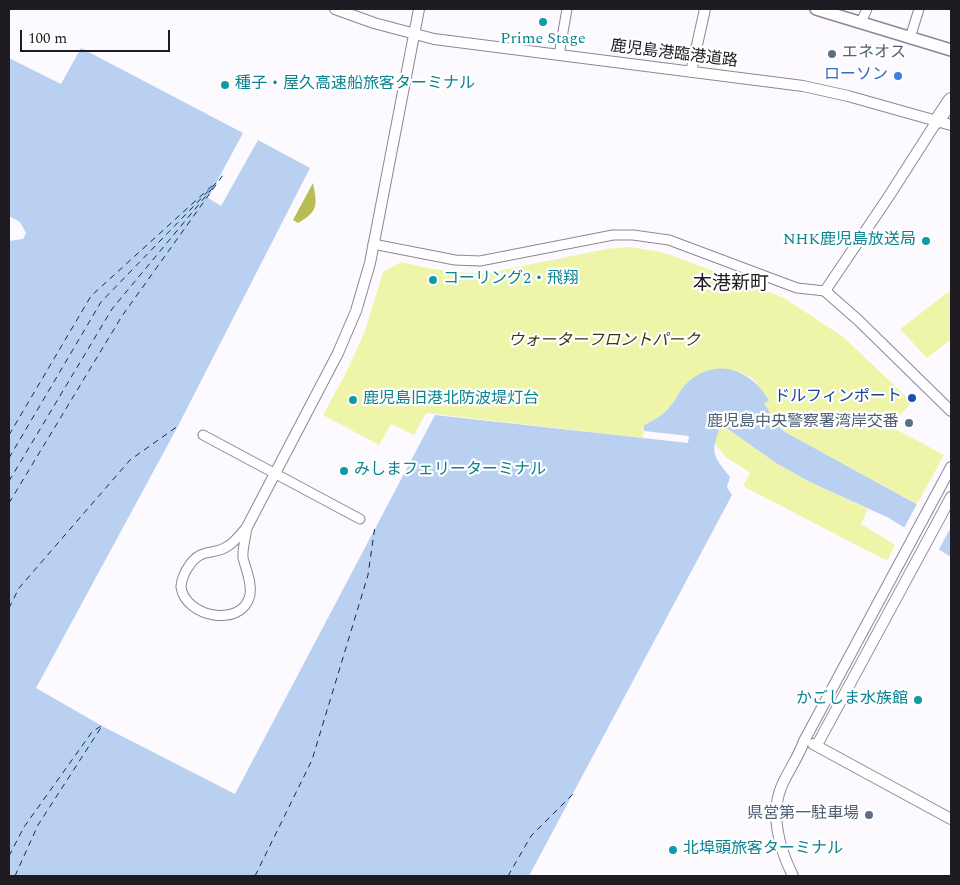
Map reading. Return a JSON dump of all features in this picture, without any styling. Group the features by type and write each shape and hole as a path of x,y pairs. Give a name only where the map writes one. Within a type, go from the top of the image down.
{"highway":[{"path":"937,121 951,100"}],"main road":[{"path":"816,9 951,50"}],"street":[{"name":"鹿児島港臨港道路","path":"334,9 374,23 434,39 803,86 848,96 951,124"},
{"path":"247,528 243,556 251,586 244,607 227,616 218,616 209,614 194,606 186,598 181,587 183,576 188,566 194,558 202,554 228,547 247,528 346,336 367,276 420,9"},
{"path":"559,55 566,9"},
{"path":"691,72 705,9"},
{"path":"861,22 867,9"},
{"path":"910,38 919,9"},
{"path":"825,292 937,121"},
{"path":"374,244 455,260 480,261 613,235 633,235 669,240 797,288 825,292 858,320 951,411"},
{"path":"203,435 360,519"},
{"path":"793,876 782,854 777,832 776,817 783,782 799,757 804,741 951,467"},
{"path":"817,746 951,497"},
{"path":"804,741 817,746 951,819"}],"green space":[{"path":"313,183 315,207 310,215 298,223 293,220"},
{"name":"ウォーターフロントパーク","path":"629,247 661,252 784,298 842,336 912,402 890,426 944,455 917,504 785,432 769,411 757,383 746,375 728,369 709,371 692,379 685,385 666,411 644,425 643,438 426,413 414,435 391,424 379,445 323,415 346,373 365,331 383,272 401,262 466,273 488,273 606,249"},
{"path":"951,290 951,339 927,358 900,329"},
{"path":"721,423 776,463 810,482 868,509 861,524 895,545 887,561 743,486 750,473 726,457 714,443"}],"water":[{"path":"81,48 243,133 208,198 221,206 258,140 310,168 178,426 36,688 102,726 235,794 435,415 688,443 689,436 644,431 644,425 666,411 683,387 696,376 720,369 731,370 752,380 769,401 764,403 778,426 785,432 951,523 951,557 889,518 810,482 776,463 721,424 714,447 719,463 730,477 727,487 732,495 529,876 9,876 9,241 23,239 26,233 20,222 9,216 9,58 61,84"}],"pier":[{"path":"918,502 951,520 951,527 938,551 903,530"}],"ferry route":[{"path":"9,503 122,316 223,175"},
{"path":"9,458 101,302 219,180"},
{"path":"9,435 91,296 214,184"},
{"path":"9,481 112,309 215,185"},
{"path":"9,608 19,588 130,460 178,426"},
{"path":"255,876 312,760 368,575 375,526"},
{"path":"9,856 24,827 92,732 101,726"},
{"path":"15,876 38,825 102,726"},
{"path":"508,876 531,836 574,793"}],"place":[{"name":"Prime Stage","path":"543,22"},
{"name":"エネオス","path":"832,54"},
{"name":"ローソン","path":"898,76"},
{"name":"種子・屋久高速船旅客ターミナル","path":"225,85"},
{"name":"NHK鹿児島放送局","path":"926,241"},
{"name":"コーリング2・飛翔","path":"433,280"},
{"name":"ドルフィンポート","path":"912,398"},
{"name":"鹿児島旧港北防波堤灯台","path":"353,400"},
{"name":"鹿児島中央警察署湾岸交番","path":"909,423"},
{"name":"みしまフェリーターミナル","path":"344,471"},
{"name":"かごしま水族館","path":"918,700"},
{"name":"県営第一駐車場","path":"869,815"},
{"name":"北埠頭旅客ターミナル","path":"673,850"}],"district":[{"name":"本港新町","path":"731,285"}]}
